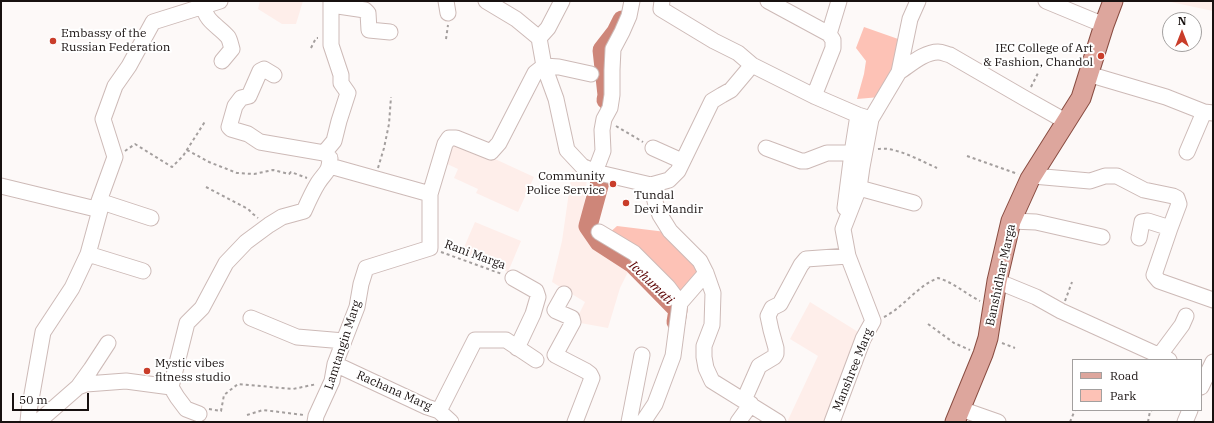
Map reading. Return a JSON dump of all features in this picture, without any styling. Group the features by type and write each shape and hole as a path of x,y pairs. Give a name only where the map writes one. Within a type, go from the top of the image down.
{"main road":[{"name":"Banshidhar Marga","path":"958,415 988,338 993,306 1011,221 1031,177 1081,98 1113,1"}],"street":[{"path":"486,1 516,19 539,38 544,66 556,99 567,150 582,166 595,172 651,184 669,180 678,170 712,102 731,90 752,65"},
{"path":"539,38 548,28 562,1"},
{"path":"595,172 602,151 602,130 604,119 610,108 612,95 613,49 629,16 632,1"},
{"path":"662,1 661,9 738,53 752,65 814,96 865,117"},
{"path":"768,1 829,34 833,40 833,48 814,96"},
{"path":"829,34 840,1"},
{"path":"899,72 910,19 918,1"},
{"path":"1046,1 1104,25"},
{"path":"199,414 186,409 171,387 187,323 202,308 226,263 246,242 269,225 282,217 304,211 319,182 327,172 327,160 348,93 341,83 342,75 330,45 331,2 338,6 365,10 368,14 369,30 390,32"},
{"path":"211,4 204,12 216,28 228,38 232,49 222,61"},
{"path":"28,422 43,332 72,288 88,254 100,205 115,157 103,119 115,86 129,66 153,22 211,4"},
{"path":"843,229 852,152 865,117 899,72 926,55 937,52 950,55 1067,122"},
{"path":"430,248 430,194 445,144 449,138 456,138 491,152 499,143 535,73 544,66 559,67 591,74"},
{"path":"274,75 264,69 260,71 249,96 241,98 235,106 229,127 231,129 248,134 260,142 327,160 375,178 430,194"},
{"path":"1088,74 1166,96 1208,112 1187,152"},
{"path":"843,229 859,188 862,167 865,117"},
{"path":"653,148 682,161"},
{"path":"766,148 801,161 806,161 827,153 852,152"},
{"path":"1031,177 1090,181 1105,176 1117,176 1144,190 1177,198 1179,204 1154,275 1159,281 1213,300"},
{"path":"651,184 660,215 670,231 700,261 713,293 712,325 704,346 706,368 712,381 778,422"},
{"path":"1,186 100,205 152,218"},
{"path":"859,188 914,203"},
{"path":"1011,221 1036,222 1102,237"},
{"path":"1139,238 1142,222 1148,221 1170,228"},
{"name":"Manshree Marg","path":"832,422 863,339 873,321 848,256 843,229"},
{"path":"599,232 634,253 668,288 680,303"},
{"name":"Lamtangin Marg","path":"316,419 332,381 335,364 357,307 361,284 366,268 430,248"},
{"path":"88,254 143,271"},
{"path":"738,422 748,402 759,366 774,357 776,354 776,348 768,316 772,308 780,304 801,265 806,259 848,256"},
{"path":"643,422 655,404 673,356 680,303 706,273"},
{"path":"513,278 536,290 538,296 533,314 517,348"},
{"path":"998,281 1036,297 1061,311 1164,358 1186,316"},
{"path":"564,294 555,310 572,318 573,322 555,355 586,371 592,378 575,422"},
{"path":"250,318 297,337 344,341"},
{"path":"439,411 475,340 506,340 536,360"},
{"path":"38,422 78,387 108,343"},
{"path":"629,422 642,355"},
{"path":"1202,385 1213,362"},
{"name":"Rachana Marg","path":"335,364 427,407 439,411 451,422"},
{"path":"78,387 86,384 126,381 171,387"},
{"path":"1185,422 1190,411"},
{"path":"958,415 998,422"}],"path":[{"path":"1026,99 1038,73"},
{"path":"375,178 389,124 391,96"},
{"path":"604,119 653,148"},
{"path":"115,157 135,144 172,167 183,156 206,120"},
{"path":"874,150 879,148 888,149 905,154 937,168"},
{"path":"187,150 209,162 237,173 254,174 273,170 289,174 291,172 319,182"},
{"path":"967,156 1031,177"},
{"path":"206,187 248,208 252,214 269,225"},
{"name":"Rani Marga","path":"430,248 513,278"},
{"path":"873,321 885,317 897,310 913,294 938,278 945,280 972,297 993,306"},
{"path":"1061,311 1072,282"},
{"path":"928,324 954,344 983,354"},
{"path":"199,414 202,408 221,411 224,395 238,384 293,389 332,381"},
{"path":"247,415 263,410 316,419"},
{"path":"1070,422 1075,411"},
{"path":"1148,422 1150,411"}],"shaded area":[{"path":"260,1 303,1 296,24 282,24 258,9"},
{"path":"1166,1 1213,1 1213,11"},
{"path":"456,141 534,177 518,212 476,193 478,189 454,178 458,169 445,163"},
{"path":"572,171 587,178 582,224 589,244 619,261 629,270 620,288 608,328 575,322 585,302 552,282 562,241"},
{"path":"475,222 521,241 508,272 462,252"},
{"path":"810,302 863,335 826,422 788,422 818,356 790,339"}],"green space":[{"path":"864,27 901,40 897,63 880,97 857,99 866,61 856,48"},
{"path":"617,226 666,232 693,257 698,277 683,298 608,234"}],"waterway":[{"name":"Icchumati","path":"606,100 607,95 602,50 616,32 622,20"},
{"name":"Icchumati","path":"600,182 588,226 599,242 633,264 678,310 676,322"}],"place":[{"name":"Embassy of the Russian Federation","path":"53,41"},
{"name":"IEC College of Art & Fashion, Chandol","path":"1101,56"},
{"name":"Community Police Service","path":"613,184"},
{"name":"Tundal Devi Mandir","path":"626,203"},
{"name":"Mystic vibes fitness studio","path":"147,371"}]}
